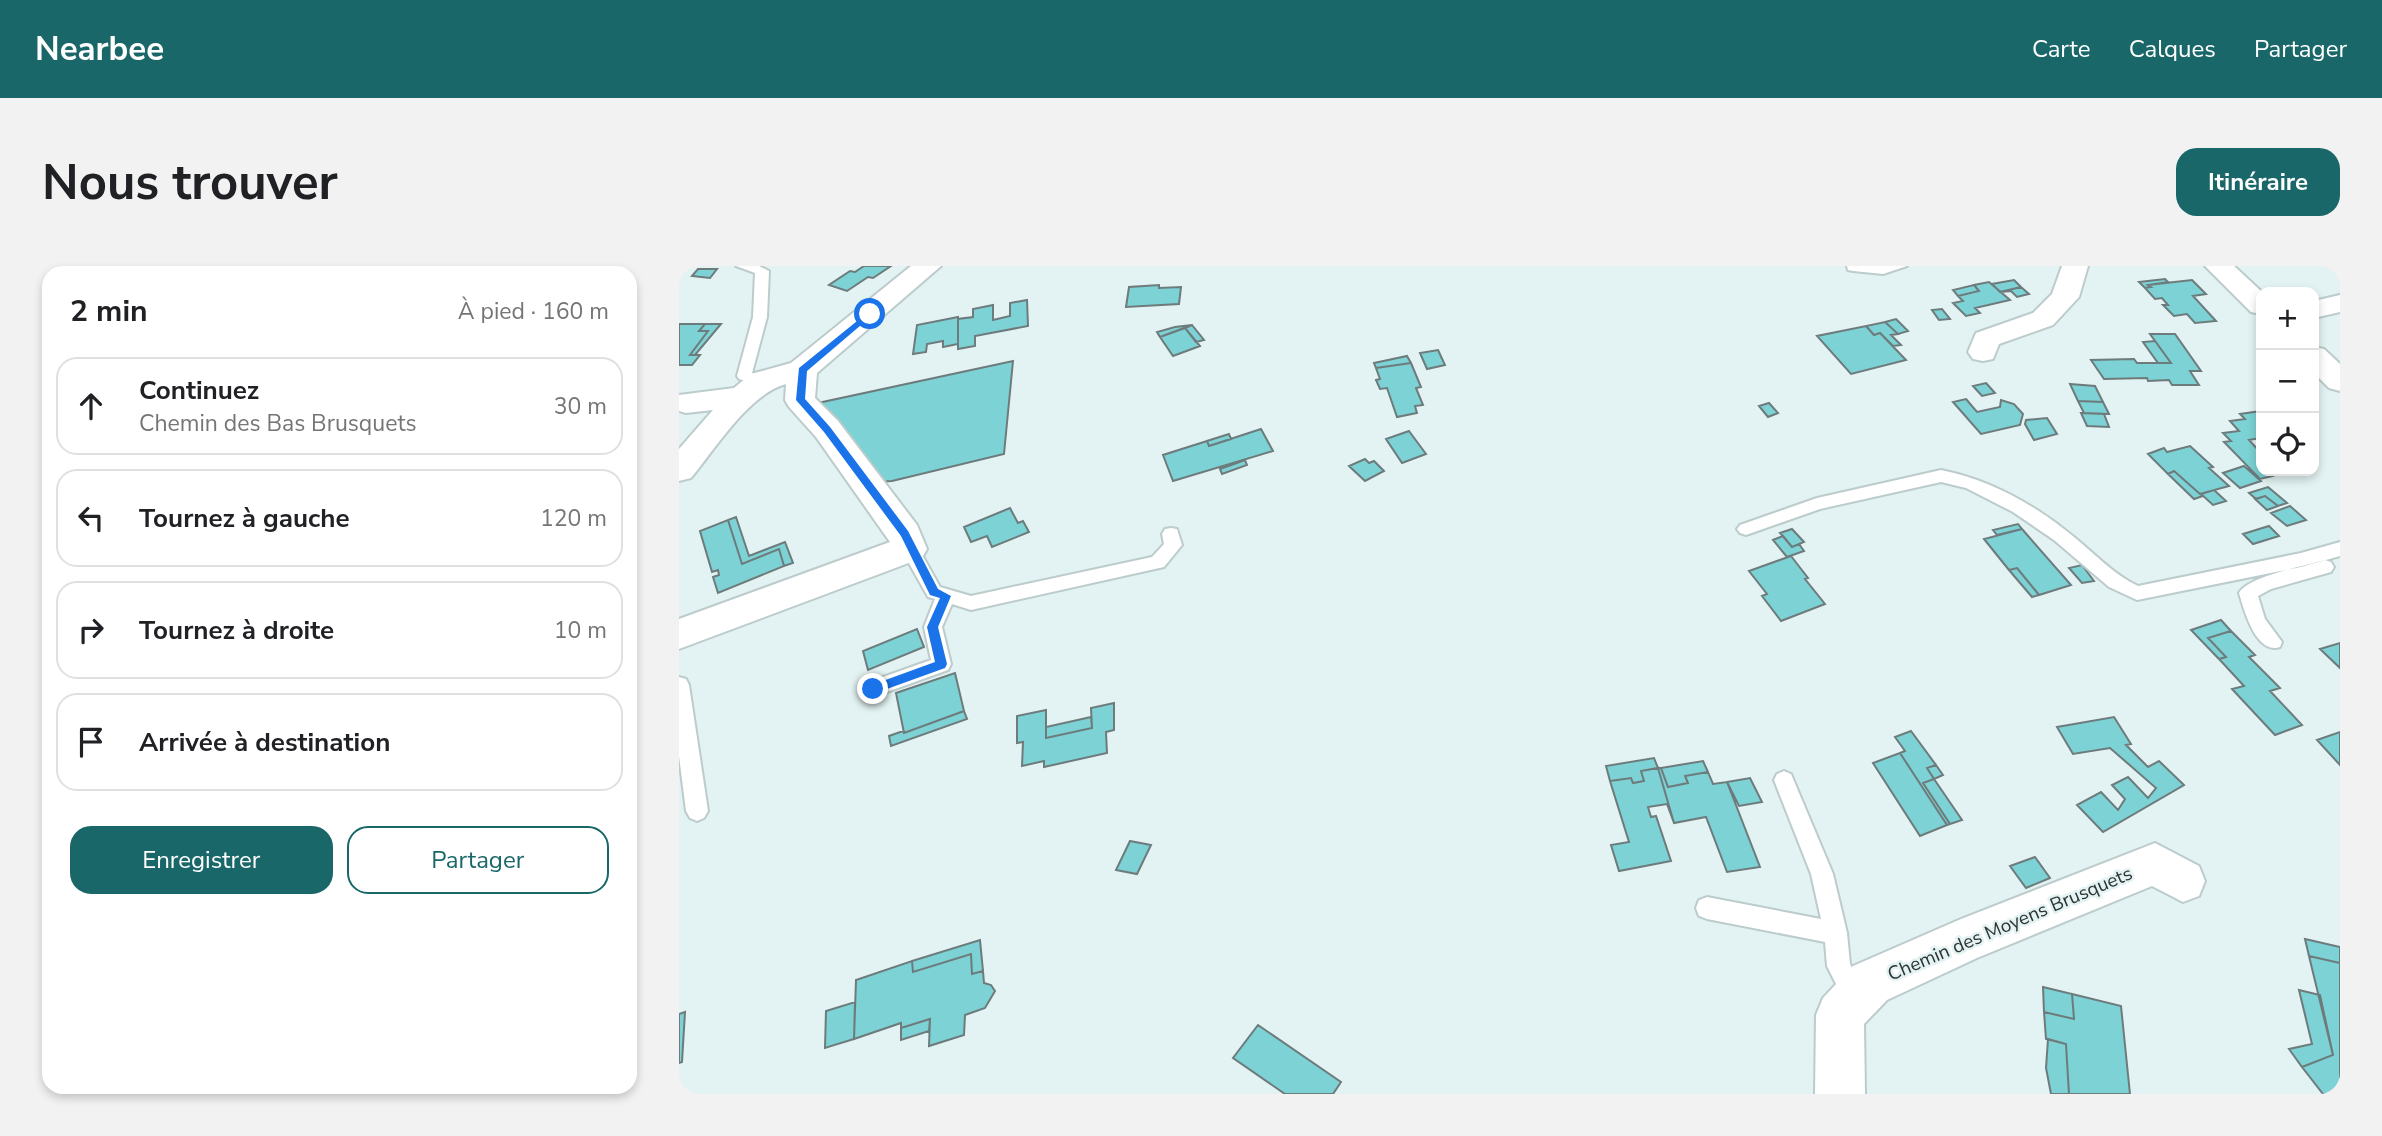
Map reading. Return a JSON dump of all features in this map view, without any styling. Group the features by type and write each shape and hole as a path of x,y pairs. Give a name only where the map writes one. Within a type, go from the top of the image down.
{"street":[{"path":"686,402 752,389 802,370 928,266"},
{"path":"1983,352 1986,339 2043,319 2066,297 2075,266"},
{"path":"2218,266 2256,301"},
{"path":"2319,309 2340,303"},
{"path":"2319,361 2340,381"},
{"path":"679,634 910,549 897,523 827,429 800,400 802,370"},
{"path":"679,470 752,389"},
{"name":"Chemin des Moyens Brusquets","path":"1840,1094 1840,1014 1870,983 2155,864 2183,881"}],"lane":[{"path":"743,266 762,271 760,317 744,376 752,389"},
{"path":"1853,267 1882,270 1900,266"},
{"path":"1746,529 1817,504 1941,476 1961,478 1992,494 2060,536 2120,587 2137,593 2301,560 2340,549"},
{"path":"910,549 934,592 971,603 1158,562 1173,545 1171,534"},
{"path":"2273,642 2257,622 2248,593 2266,584 2340,563"},
{"path":"873,689 941,664 933,627 946,596"},
{"path":"679,685 697,811"},
{"path":"1784,780 1822,874 1836,933 1839,966 1856,999"},
{"path":"1707,908 1836,933"}],"building":[{"path":"864,266 891,266 847,291 829,285 850,271 855,272"},
{"path":"698,269 717,269 710,278 692,276"},
{"path":"2165,279 2168,282 2148,285 2151,287 2145,288 2139,282"},
{"path":"2014,280 2021,287 2000,292 1992,284"},
{"path":"2192,280 2206,294 2193,296 2216,321 2195,323 2187,314 2174,316 2163,305 2168,305 2162,298 2155,299 2145,288 2151,287 2148,285"},
{"path":"1989,282 2010,300 1975,308 1980,313 1966,316 1953,303 1963,301 1958,296 1979,291 1974,285"},
{"path":"1159,285 1159,288 1181,287 1179,304 1126,307 1129,287"},
{"path":"1974,285 1979,291 1958,296 1953,290"},
{"path":"2021,287 2029,294 2017,297 2011,291 2000,292"},
{"path":"1027,300 1028,326 975,336 975,346 958,349 958,319 973,317 973,309 993,305 993,320 1010,316 1010,303"},
{"path":"1942,309 1950,319 1939,320 1932,310"},
{"path":"958,317 958,344 943,347 943,341 927,344 926,352 913,354 917,325"},
{"path":"1896,319 1908,331 1898,334 1885,322"},
{"path":"1885,322 1898,334 1891,335 1901,345 1893,346 1880,333 1874,335 1866,326"},
{"path":"679,324 705,324 699,331 708,331 690,355 700,355 692,365 679,365"},
{"path":"705,324 721,324 695,355 690,355 708,331 699,331"},
{"path":"1192,325 1160,337 1157,332 1175,327"},
{"path":"1192,325 1204,340 1196,342 1185,328"},
{"path":"1866,326 1874,335 1880,333 1906,360 1851,374 1817,336"},
{"path":"1185,328 1200,346 1173,356 1160,337"},
{"path":"2150,334 2175,334 2201,371 2190,371 2199,385 2172,385 2169,380 2148,381 2147,378 2104,379 2091,360 2134,359 2137,363 2171,363"},
{"path":"2155,341 2171,363 2158,363 2143,342"},
{"path":"1438,350 1445,365 1427,369 1420,353"},
{"path":"1407,356 1411,363 1376,368 1374,363"},
{"path":"1013,361 1004,454 892,481 876,482 818,403"},
{"path":"1411,363 1421,387 1416,388 1423,405 1415,406 1417,413 1397,417 1387,388 1380,389 1376,380 1380,379 1376,368"},
{"path":"1986,383 1995,393 1982,396 1973,386"},
{"path":"2070,384 2095,386 2103,402 2078,401"},
{"path":"1966,399 1977,412 2000,407 2001,400 2014,404 2023,414 2020,425 1981,434 1953,402"},
{"path":"2078,401 2103,402 2109,414 2084,413"},
{"path":"1769,403 1778,413 1768,417 1759,406"},
{"path":"2256,412 2256,439 2249,440 2256,448 2256,475 2224,442 2231,441 2223,433 2239,431 2230,421 2245,419 2240,414"},
{"path":"2081,413 2104,414 2109,427 2087,426"},
{"path":"2047,418 2057,434 2034,440 2025,424 2026,420"},
{"path":"1261,429 1273,451 1173,481 1163,455 1207,441 1209,446"},
{"path":"1409,431 1426,454 1402,463 1386,439"},
{"path":"1229,434 1231,439 1209,446 1207,441"},
{"path":"2190,446 2229,486 2200,494 2174,471 2168,474 2148,454 2164,448 2167,452"},
{"path":"1365,459 1369,463 1374,461 1384,471 1365,481 1349,466"},
{"path":"1245,460 1247,465 1222,474 1220,469"},
{"path":"2244,466 2261,481 2240,488 2223,473"},
{"path":"2174,471 2203,496 2194,499 2168,474"},
{"path":"2268,487 2287,503 2278,506 2265,496 2256,499 2249,493"},
{"path":"2214,490 2226,501 2213,505 2201,494"},
{"path":"2265,496 2278,506 2267,510 2255,499"},
{"path":"2290,506 2306,520 2287,526 2271,513"},
{"path":"1010,508 1018,523 1023,521 1029,532 992,547 987,536 971,542 964,527"},
{"path":"736,517 749,556 785,542 793,563 784,566 779,549 742,564 728,520"},
{"path":"728,520 742,564 779,549 784,566 718,593 713,577 719,575 718,570 712,572 700,531"},
{"path":"2018,524 2022,529 1997,535 1993,530"},
{"path":"2269,526 2279,536 2253,544 2243,534"},
{"path":"1792,529 1804,542 1792,547 1780,533"},
{"path":"2022,529 2071,585 2039,595 2017,568 2009,570 1984,539"},
{"path":"1783,536 1792,547 1799,544 1804,551 1787,557 1773,540"},
{"path":"1791,556 1825,604 1781,621 1762,596 1767,594 1749,571"},
{"path":"2082,565 2094,581 2082,583 2069,568"},
{"path":"2017,568 2039,595 2032,597 2009,570"},
{"path":"2221,620 2231,631 2208,638 2226,657 2219,659 2191,630"},
{"path":"917,629 924,647 868,670 863,651"},
{"path":"2231,631 2255,655 2249,657 2280,688 2270,691 2302,725 2275,735 2232,689 2244,686 2219,659 2226,657 2208,638"},
{"path":"2340,643 2340,668 2320,649"},
{"path":"955,673 964,711 904,733 896,693"},
{"path":"1114,703 1114,730 1106,732 1107,753 1044,767 1044,761 1022,766 1023,742 1017,743 1017,716 1046,710 1046,738 1092,728 1091,708"},
{"path":"964,711 967,719 891,746 889,736"},
{"path":"1091,717 1092,728 1046,738 1046,727"},
{"path":"2114,717 2131,744 2126,745 2148,767 2159,761 2184,785 2103,832 2077,805 2101,792 2118,810 2125,799 2112,785 2128,777 2148,798 2156,788 2110,748 2073,754 2057,727"},
{"path":"1911,731 1936,765 1927,768 1934,779 1923,783 1950,824 1947,825 1900,753 1905,751 1895,737"},
{"path":"2340,732 2340,765 2317,740"},
{"path":"1900,753 1947,825 1920,836 1873,763"},
{"path":"1654,758 1658,768 1641,771 1644,781 1633,783 1631,778 1610,781 1606,766"},
{"path":"1703,761 1708,772 1685,776 1688,783 1668,787 1661,768"},
{"path":"1936,765 1943,775 1934,779 1927,768"},
{"path":"1658,768 1674,823 1667,804 1648,807 1651,817 1656,816 1671,861 1619,871 1611,845 1629,842 1610,781 1631,778 1633,783 1644,781 1641,771"},
{"path":"1658,768 1661,768 1668,787 1688,783 1685,776 1708,772 1713,784 1727,782 1760,867 1727,872 1706,817 1674,823"},
{"path":"1750,778 1762,802 1739,806 1727,782"},
{"path":"1934,779 1962,820 1950,824 1923,783"},
{"path":"1130,841 1151,845 1137,874 1116,870"},
{"path":"2035,857 2050,878 2026,888 2010,866"},
{"path":"2305,939 2340,947 2340,963 2309,956"},
{"path":"980,940 983,971 972,974 971,954 913,972 912,961"},
{"path":"971,954 972,974 983,971 984,983 991,985 995,991 985,1008 965,1015 964,1035 929,1046 930,1019 901,1028 901,1023 854,1039 856,980 912,961 913,972"},
{"path":"2309,956 2340,963 2340,1094 2323,1094 2302,1067 2333,1055"},
{"path":"2043,987 2072,994 2074,1019 2044,1012"},
{"path":"2299,990 2320,995 2333,1055 2302,1067 2289,1049 2312,1044"},
{"path":"2072,994 2121,1006 2130,1094 2069,1094 2066,1044 2046,1039 2044,1012 2074,1019"},
{"path":"855,1002 854,1039 825,1048 826,1011"},
{"path":"685,1012 682,1062 679,1063 679,1014"},
{"path":"930,1019 929,1031 901,1040 901,1028"},
{"path":"1258,1025 1341,1082 1333,1094 1285,1094 1233,1058"},
{"path":"2048,1039 2066,1044 2069,1094 2051,1094 2046,1068"}],"route":[{"path":"870,314 802,370 800,400 827,429 905,534 910,549 934,592 946,596 933,627 941,664 873,689"}]}
